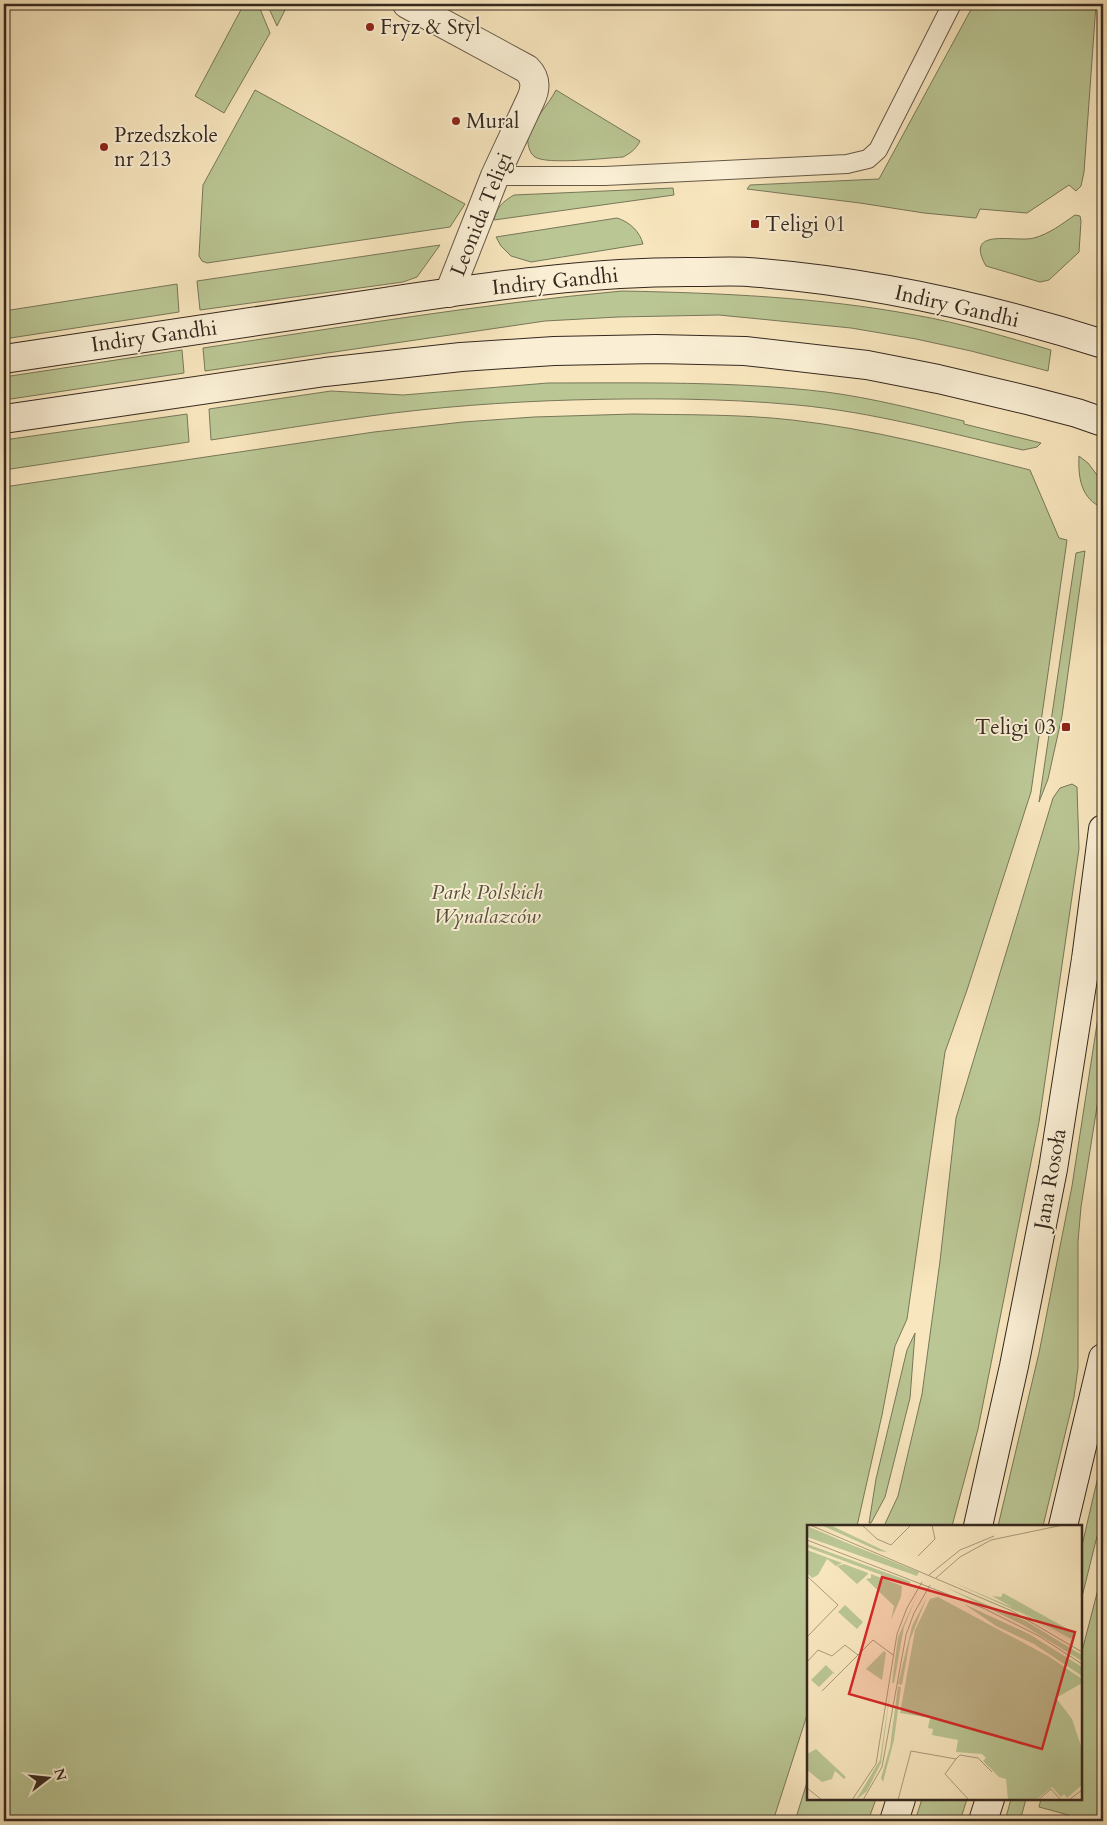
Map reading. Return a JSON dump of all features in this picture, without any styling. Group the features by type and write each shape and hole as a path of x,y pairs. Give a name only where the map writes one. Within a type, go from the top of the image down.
{"street":[{"name":"Leonida Teligi","path":"407,4 527,69 531,73 535,86 534,92 495,176 449,293"},
{"name":"Indiry Gandhi","path":"4,358 548,279 645,272 745,272 898,291 989,310 1103,344"},
{"path":"4,419 345,370 526,353 656,349 745,351 868,364 938,378 1077,413 1103,422"},
{"name":"Jana Rosoła","path":"978,1525 1014,1366 1053,1169 1086,959 1103,828"},
{"path":"1063,1525 1103,1358"},
{"path":"894,1821 901,1800"},
{"path":"983,1821 990,1800"}],"lane":[{"path":"495,176 605,176 847,164 868,159 878,150 952,4"}],"green space":[{"path":"244,4 258,4 270,33 224,113 195,96"},
{"path":"267,4 288,4 277,26"},
{"path":"974,4 1096,4 1084,172 1081,186 1076,191 1069,185 1027,213 980,209 976,218 924,213 747,189 750,185 879,179"},
{"path":"255,90 465,204 450,227 207,263 202,261 199,256 203,185"},
{"path":"556,90 640,141 637,146 623,157 551,161 535,157 529,148 528,136 533,124"},
{"path":"673,188 674,195 494,220 501,205 514,195"},
{"path":"1103,197 1103,251 1100,243"},
{"path":"1075,215 1080,216 1081,221 1079,252 1049,280 1040,282 986,266 981,254 981,245 986,241 1034,238 1050,231"},
{"path":"617,218 634,228 640,235 643,244 531,262 511,256 501,246 496,237"},
{"path":"440,245 417,277 403,282 200,310 197,281"},
{"path":"177,284 179,312 4,339 4,311"},
{"path":"622,291 695,293 806,300 932,318 1051,350 1048,371 916,339 851,328 719,315 545,321 205,371 203,348 465,309"},
{"path":"182,350 184,373 4,400 4,377"},
{"path":"548,383 722,384 826,392 964,421 964,424 1041,443 1037,447 1023,450 910,424 825,408 741,401 656,399 546,401 445,408 350,419 211,440 209,409 331,391 403,395"},
{"path":"187,414 189,442 4,470 4,440"},
{"name":"Park Polskich Wynalazców","path":"633,414 752,417 822,424 912,441 1030,470 1059,538 1067,540 1031,792 945,1052 907,1319 895,1346 882,1415 857,1525 807,1525 807,1715 773,1821 4,1821 4,487 374,432 463,422 534,417"},
{"path":"1079,456 1088,463 1103,483 1103,508 1090,499 1082,487 1079,472"},
{"path":"1085,551 1062,716 1048,779 1039,802 1076,553"},
{"path":"1072,784 1077,787 1079,849 1039,1122 978,1429 952,1525 884,1525 898,1496 922,1394 940,1261 956,1118 1053,798 1060,788"},
{"path":"1103,985 1103,1069 1081,1207 1078,1241 1078,1368 1074,1397 1043,1525 998,1525 1039,1353 1072,1186"},
{"path":"915,1333 910,1398 885,1497 871,1523 869,1523 876,1479 907,1350"},
{"path":"1103,1455 1103,1512 1082,1597 1082,1546"},
{"path":"1103,1570 1103,1813 1101,1821 1091,1821 1039,1807 1041,1800 1082,1800 1082,1651"},
{"path":"807,1782 807,1800 876,1800 868,1821 795,1821"},
{"path":"922,1800 967,1800 960,1821 915,1821"},
{"path":"1011,1800 1026,1800 1020,1821 1005,1821"}],"place":[{"name":"Fryz & Styl","path":"370,27"},
{"name":"Mural","path":"456,121"},
{"name":"Przedszkole nr 213","path":"104,147"},
{"name":"Teligi 01","path":"755,224"},
{"name":"Teligi 03","path":"1066,727"}]}
